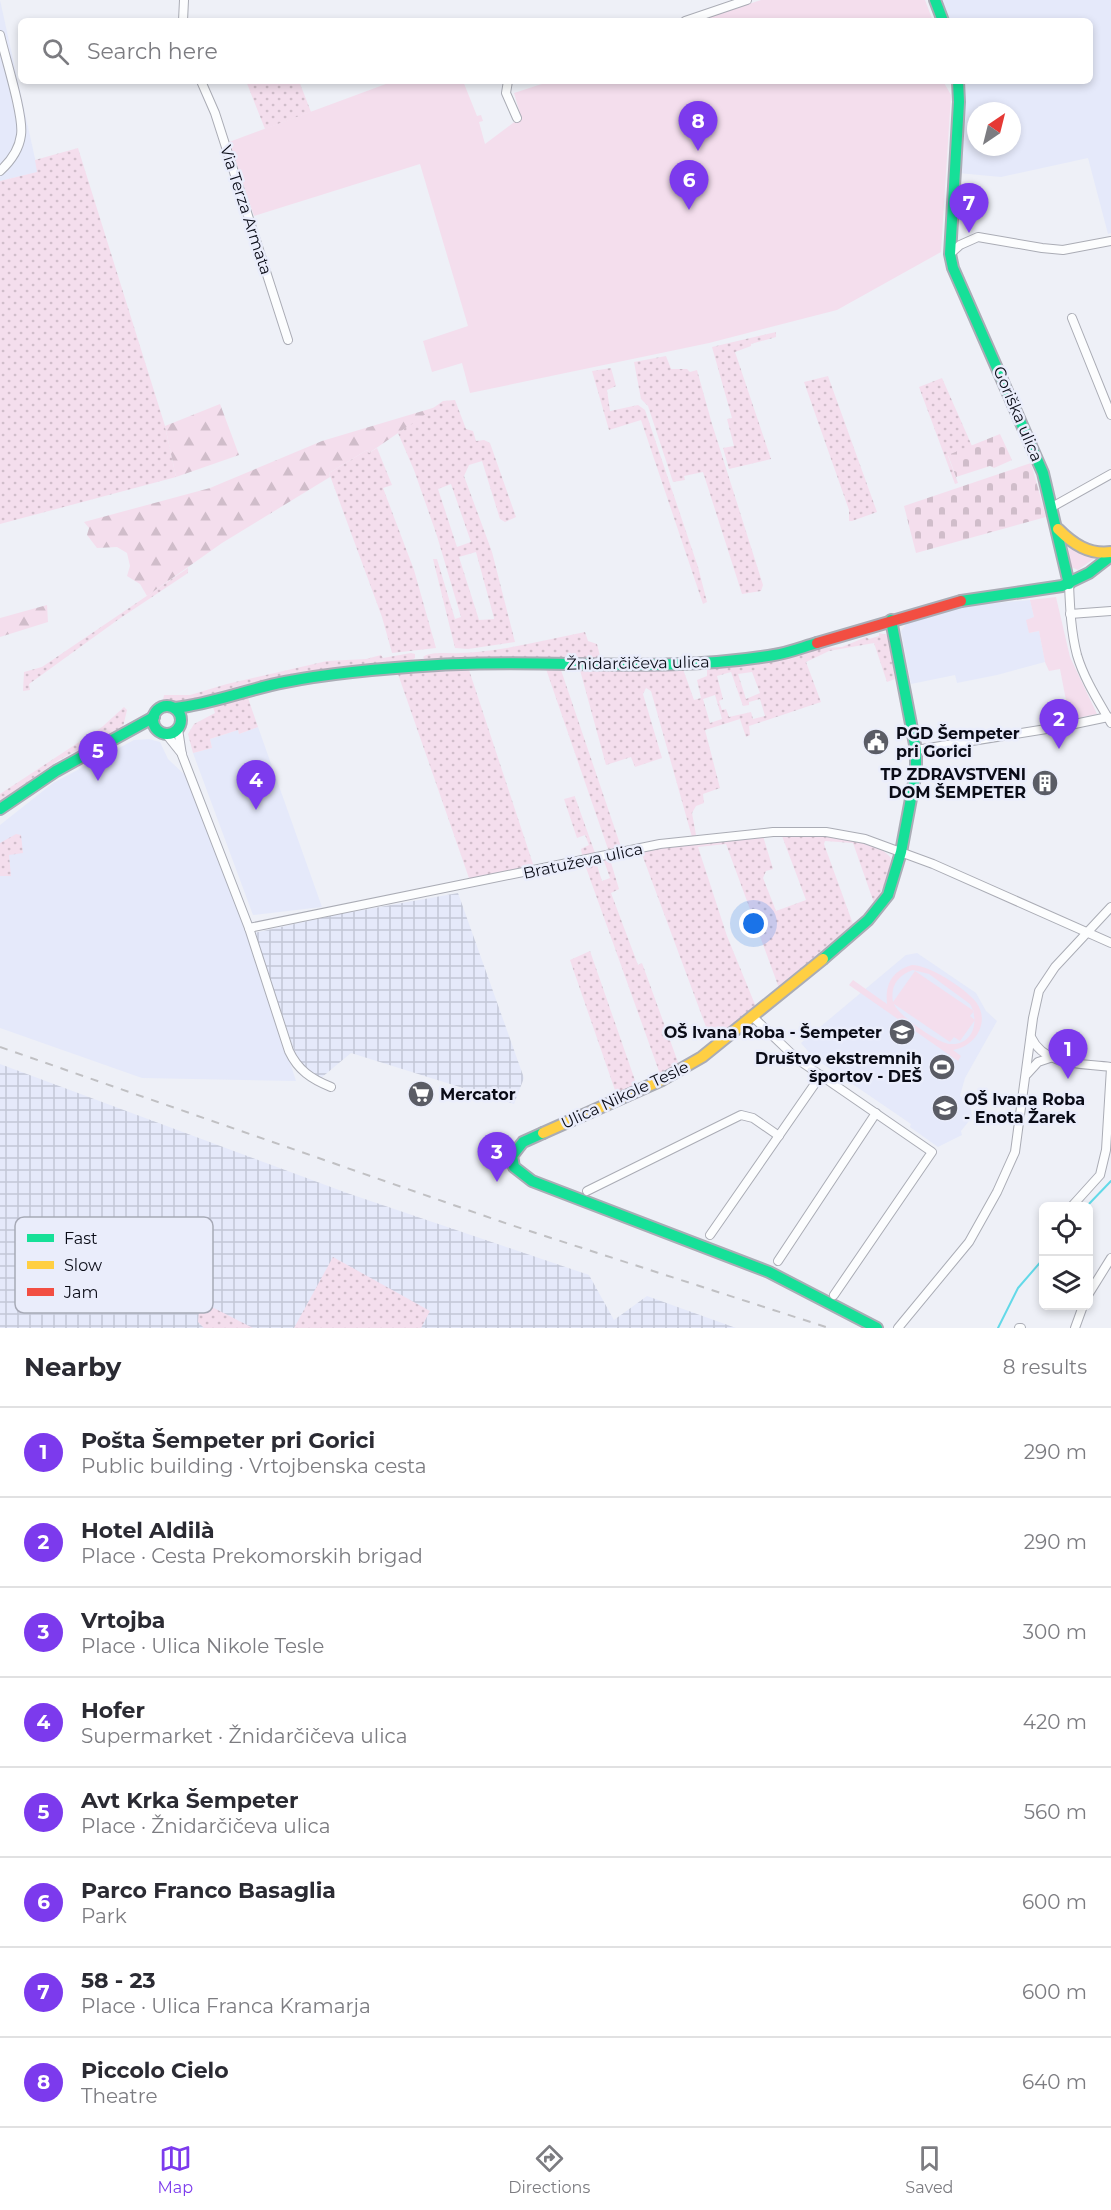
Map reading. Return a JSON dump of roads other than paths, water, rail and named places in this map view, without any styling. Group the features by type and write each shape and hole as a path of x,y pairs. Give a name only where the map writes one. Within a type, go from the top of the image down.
{"street":[{"path":"183,18 184,0"},
{"path":"694,18 747,0"},
{"path":"935,0 942,18"},
{"path":"0,35 22,126 17,150 10,162 0,171"},
{"name":"Via Terza Armata","path":"202,84 215,113 288,340"},
{"path":"508,84 506,93 517,118"},
{"path":"950,251 958,84"},
{"path":"950,251 978,237 1042,249 1063,250 1111,241"},
{"name":"Goriška ulica","path":"950,251 953,268 1043,473 1069,584"},
{"path":"1072,318 1111,415"},
{"path":"1052,507 1111,474"},
{"path":"1056,526 1082,549 1111,554"},
{"name":"Žnidarčičeva ulica","path":"0,808 31,786 89,751 153,717 162,707 201,705 222,697 285,682 348,672 441,665 675,664 776,655 958,601 1069,584 1089,573 1111,554"},
{"path":"916,750 1109,720 1086,678 1078,656 1070,614 1069,584"},
{"path":"1070,614 1111,610"},
{"name":"Ulica Nikole Tesle","path":"877,1328 769,1272 540,1185 521,1175 513,1167 511,1157 516,1147 523,1142 662,1080 702,1057 805,975 868,920 888,895 901,852 916,772 916,750 891,620"},
{"name":"Žnidarčičeva ulica","path":"127,730 161,731 179,725 201,705"},
{"path":"175,708 180,714 182,755 249,928 293,1060 308,1076 331,1087"},
{"path":"153,717 161,731 182,755"},
{"name":"Bratuževa ulica","path":"249,928 660,844 773,832 826,832 865,839 933,864 1111,943"},
{"path":"898,1328 969,1242 997,1192 1015,1152 1036,1002 1042,984 1054,967 1111,907"},
{"path":"752,1017 779,1043 821,1075 933,1152 834,1295"},
{"path":"1031,1035 1038,1049 1050,1058"},
{"path":"1026,1075 1039,1062 1050,1058 1111,1067 1106,1150 1100,1175 1076,1202"},
{"path":"710,1235 821,1075"},
{"path":"778,1261 876,1113"},
{"path":"587,1191 741,1115 753,1118 778,1136"},
{"path":"1093,1288 1111,1258"},
{"path":"1075,1328 1081,1310"}],"waterway":[{"path":"1091,1202 1111,1181"},
{"path":"998,1328 1018,1288 1039,1264"}],"railway":[{"path":"0,1047 508,1224 829,1328"}],"place":[{"name":"Piccolo Cielo","path":"698,151"},
{"name":"Parco Franco Basaglia","path":"689,210"},
{"name":"58 - 23","path":"969,233"},
{"name":"PGD Šempeter pri Gorici","path":"876,742"},
{"name":"Hotel Aldilà","path":"1059,749"},
{"name":"Avt Krka Šempeter","path":"98,781"},
{"name":"TP ZDRAVSTVENI DOM ŠEMPETER","path":"1045,783"},
{"name":"Hofer","path":"256,810"},
{"name":"OŠ Ivana Roba - Šempeter","path":"902,1032"},
{"name":"Društvo ekstremnih športov - DEŠ","path":"942,1067"},
{"name":"Pošta Šempeter pri Gorici","path":"1068,1079"},
{"name":"Mercator","path":"421,1094"},
{"name":"OŠ Ivana Roba - Enota Žarek","path":"945,1108"},
{"name":"Vrtojba","path":"497,1182"}]}
